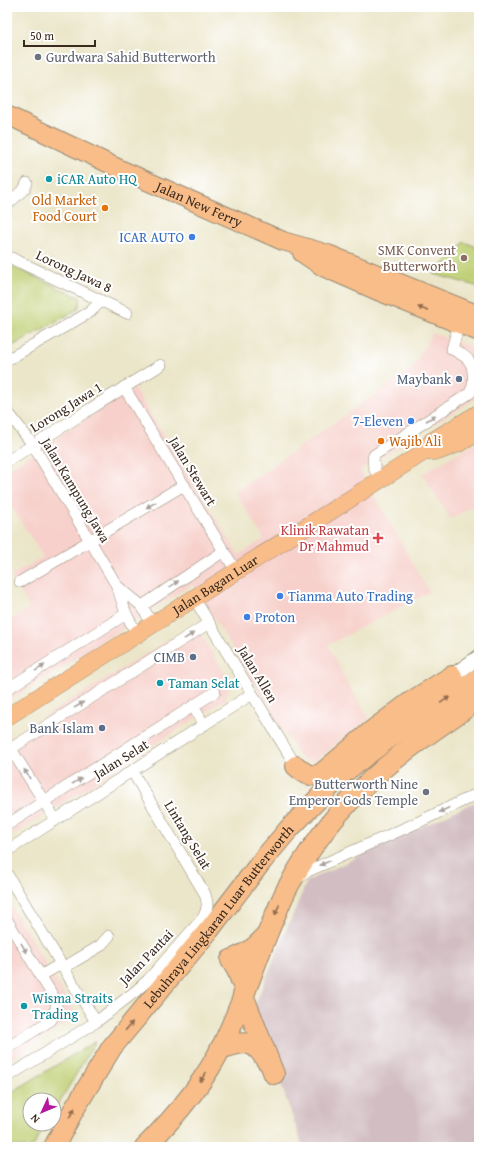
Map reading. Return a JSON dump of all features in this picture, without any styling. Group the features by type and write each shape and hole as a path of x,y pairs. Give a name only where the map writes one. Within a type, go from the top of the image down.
{"highway":[{"name":"Jalan New Ferry","path":"7,115 122,170 283,241 328,254 479,315"},
{"name":"Jalan New Ferry","path":"283,241 323,267 479,332"},
{"path":"296,766 304,773 310,775 315,776 321,774 373,730 412,701 452,676"},
{"path":"342,774 379,737 452,676"},
{"name":"Lebuhraya Lingkaran Luar Butterworth","path":"54,1147 73,1111 112,1047 209,930 288,830 342,774 385,741 479,678"},
{"name":"Lebuhraya Lingkaran Luar Butterworth","path":"145,1147 173,1118 204,1076 220,1049 288,886 312,846 346,805 382,769 479,699"},
{"path":"413,746 479,711"},
{"path":"288,830 306,794 305,784 296,766"},
{"path":"220,1049 240,1043 251,1044 260,1050 274,1074 244,993"}],"main road":[{"name":"Jalan Bagan Luar","path":"7,717 424,452 432,441 479,413"},
{"name":"Jalan Bagan Luar","path":"424,452 439,451 462,442 479,432"}],"street":[{"path":"7,205 25,188 28,183"},
{"name":"Lorong Jawa 8","path":"7,256 127,313"},
{"path":"7,360 90,312 101,300"},
{"path":"379,480 372,459 374,455 470,393 474,385 473,366 465,356 452,349 459,324"},
{"name":"Lorong Jawa 1","path":"9,457 33,445 161,365"},
{"name":"Jalan Stewart","path":"124,387 236,571"},
{"name":"Jalan Kampung Jawa","path":"7,411 33,445 91,541 117,586 126,614 137,634"},
{"path":"20,582 184,486"},
{"path":"142,606 224,551"},
{"name":"Jalan Kampung Jawa","path":"117,586 142,606 152,624"},
{"name":"Jalan Allen","path":"194,598 296,766"},
{"path":"7,689 126,614"},
{"path":"55,819 9,750 209,623"},
{"path":"452,676 479,657"},
{"path":"7,825 215,692"},
{"name":"Jalan Selat","path":"7,851 252,694"},
{"path":"193,706 204,725"},
{"name":"Lintang Selat","path":"132,771 205,894 207,907 203,918"},
{"path":"288,886 308,871 421,821 479,793"},
{"path":"7,874 96,1022"},
{"name":"Jalan Pantai","path":"7,1077 96,1022 132,995 148,980 203,918"},
{"path":"7,920 56,1001 53,1018 51,1020 7,1048"},
{"path":"40,976 100,946 109,936"}],"shaded area":[{"path":"432,333 477,349 479,353 479,395 360,470 429,592 328,645 347,683 369,718 314,762 301,759 193,584 7,702 7,623 30,608 11,576 43,557 7,499 7,470 134,388 239,555 264,539 235,492 413,368"},
{"path":"479,441 479,502 451,519 422,474"},
{"path":"194,624 229,680 226,699 7,839 7,740"},
{"path":"479,800 479,1147 303,1147 254,1007 307,881"},
{"path":"7,900 75,1012 72,1020 7,1060"}],"green space":[{"name":"SMK Convent Butterworth","path":"464,242 479,248 479,287 434,274"},
{"path":"7,264 81,298 78,309 7,349"},
{"path":"96,1041 62,1098 62,1092 22,1092 22,1132 41,1132 33,1147 7,1147 7,1095"}],"place":[{"name":"Gurdwara Sahid Butterworth","path":"38,57"},
{"name":"iCAR Auto HQ","path":"49,179"},
{"name":"Old Market Food Court","path":"105,208"},
{"name":"ICAR AUTO","path":"192,237"},
{"name":"SMK Convent Butterworth","path":"464,258"},
{"name":"Maybank","path":"459,379"},
{"name":"7-Eleven","path":"411,421"},
{"name":"Wajib Ali","path":"381,441"},
{"name":"Klinik Rawatan Dr Mahmud","path":"378,538"},
{"name":"Tianma Auto Trading","path":"280,596"},
{"name":"Proton","path":"247,617"},
{"name":"CIMB","path":"193,657"},
{"name":"Taman Selat","path":"160,683"},
{"name":"Bank Islam","path":"102,728"},
{"name":"Butterworth Nine Emperor Gods Temple","path":"426,792"},
{"name":"Wisma Straits Trading","path":"24,1006"}]}
